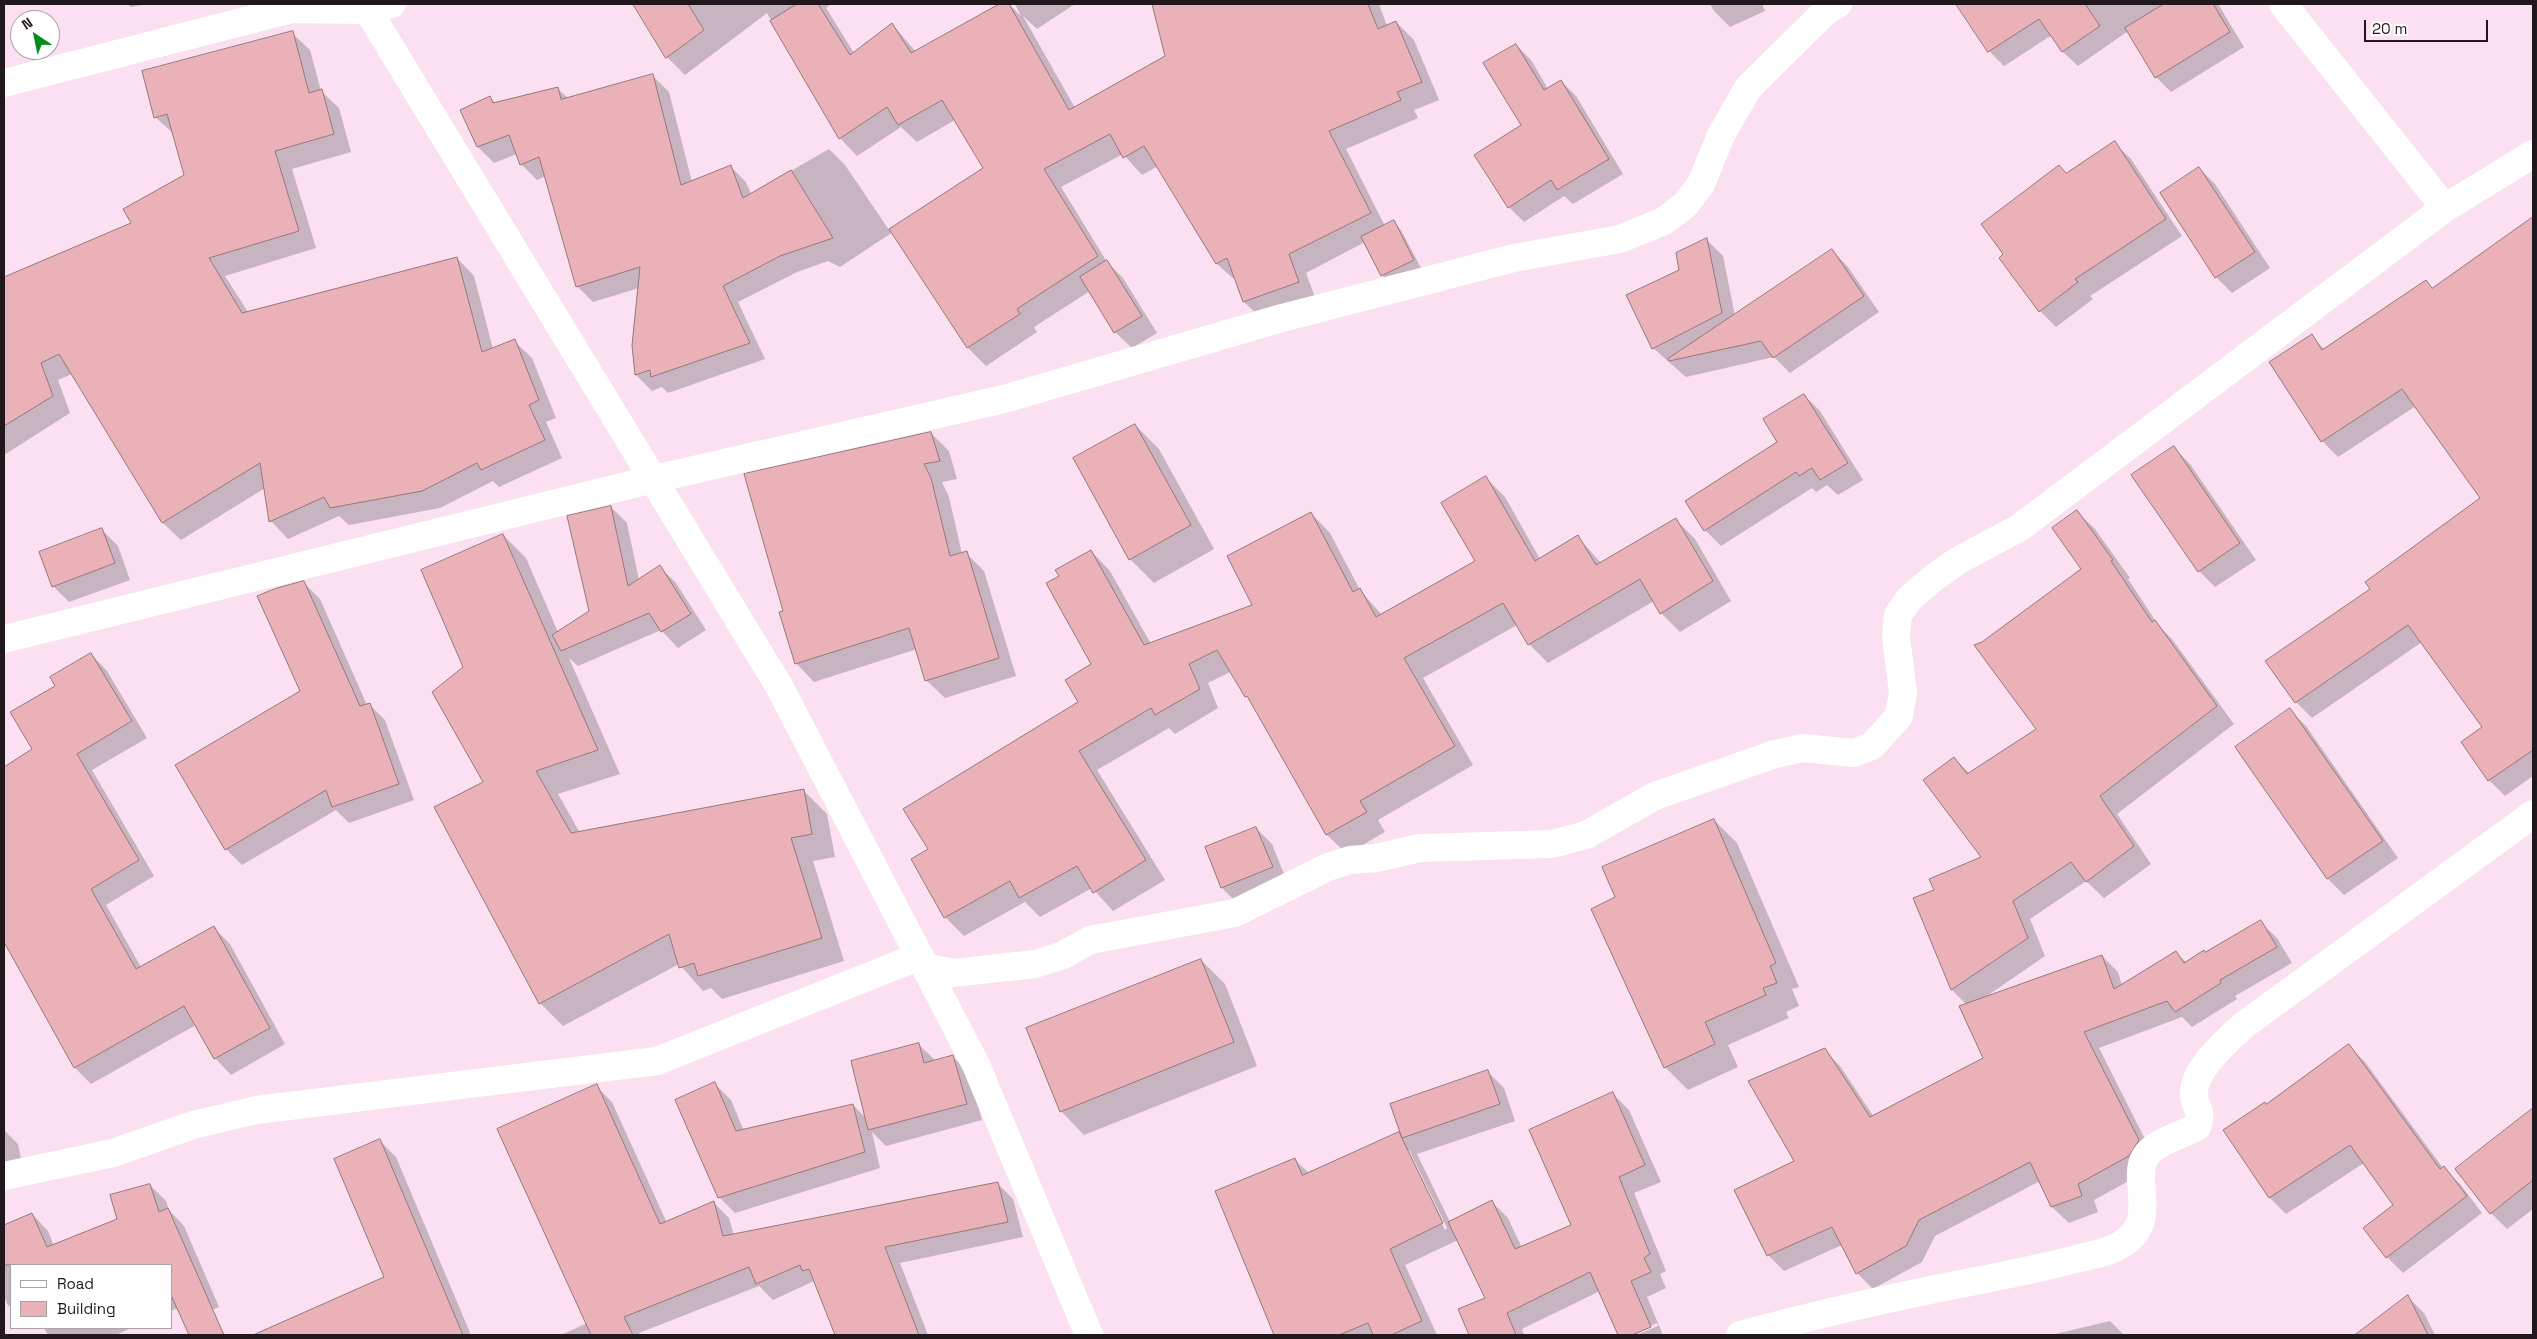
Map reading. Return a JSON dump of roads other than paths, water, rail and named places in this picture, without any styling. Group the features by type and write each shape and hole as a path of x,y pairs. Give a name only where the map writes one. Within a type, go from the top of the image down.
{"street":[{"path":"4,639 654,479 1004,400 1282,318 1514,258 1620,239 1664,221 1685,206 1701,184 1721,135 1748,88 1826,11 1838,4"},
{"path":"2283,4 2445,208"},
{"path":"4,83 292,9 374,6 779,686 976,1065 1089,1335"},
{"path":"4,1176 113,1153 193,1125 256,1110 658,1061 923,961 953,973 1035,964 1063,954 1090,940 1235,913 1328,867 1350,860 1376,858 1420,848 1552,844 1586,835 1655,796 1776,754 1803,748 1854,753 1872,746 1899,716 1903,692 1896,637 1898,615 1909,599 1932,579 1959,560 2019,528 2445,208 2533,154"},
{"path":"1740,1335 1860,1303 2040,1268 2101,1253 2122,1245 2137,1232 2144,1196 2142,1174 2145,1158 2157,1147 2197,1127 2201,1116 2194,1093 2199,1076 2214,1053 2244,1025 2533,814"}]}
